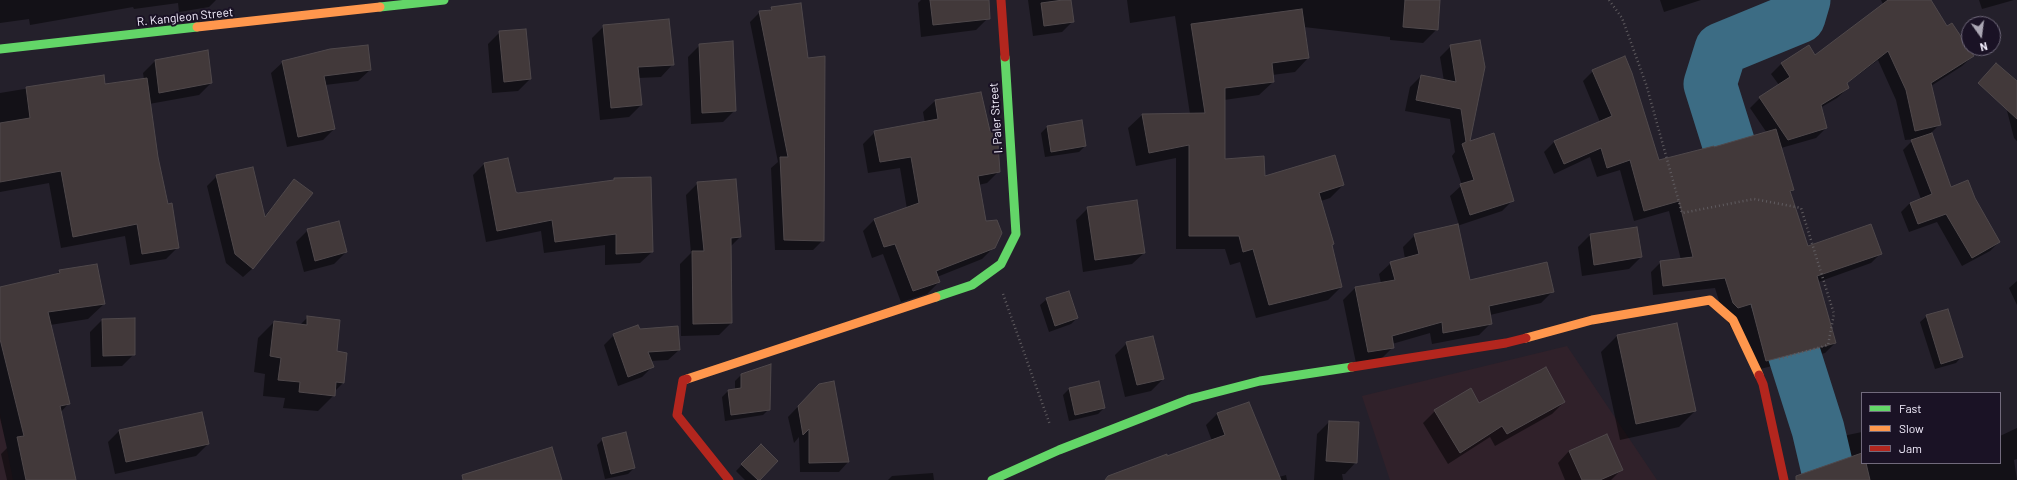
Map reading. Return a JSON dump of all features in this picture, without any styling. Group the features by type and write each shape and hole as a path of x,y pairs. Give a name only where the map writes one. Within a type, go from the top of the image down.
{"street":[{"name":"R. Kangleon Street","path":"0,49 444,0"},
{"name":"I. Paler Street","path":"995,269 1001,264 1016,234 1001,0"},
{"path":"729,480 677,415 683,380 972,285 995,269"},
{"path":"992,480 1058,450 1190,399 1260,381 1506,343 1592,320 1710,300 1733,320 1763,384 1784,480"}],"path":[{"path":"1609,0 1622,18 1643,77 1682,213 1743,203 1754,199 1801,208 1834,314 1828,346 1791,356"},
{"path":"995,269 1058,450"}],"shaded area":[{"path":"1567,346 1657,480 1390,480 1362,396"},
{"path":"0,414 13,480 0,480"}],"building":[{"path":"930,0 989,0 990,19 933,25"},
{"path":"1071,0 1074,22 1044,26 1041,3"},
{"path":"1405,0 1440,0 1438,30 1403,27"},
{"path":"1888,0 1931,0 1947,26 1952,23 1961,36 1961,56 1974,56 1931,83 1941,125 1915,131 1906,90 1888,51 1847,83 1849,88 1821,105 1827,128 1788,140 1759,97 1790,77 1781,63 1809,45 1815,55"},
{"path":"801,3 808,58 825,56 824,241 784,240 780,157 788,157 759,11 772,10 771,7"},
{"path":"1302,9 1309,58 1272,63 1274,82 1225,88 1225,159 1264,156 1265,176 1335,155 1344,185 1319,193 1334,244 1332,245 1342,287 1269,305 1253,249 1243,252 1239,236 1189,236 1189,145 1149,153 1142,114 1205,113 1191,24"},
{"path":"669,19 674,65 638,67 642,105 611,108 603,25"},
{"path":"526,29 531,79 504,82 499,31"},
{"path":"1480,40 1485,67 1470,141 1494,133 1514,201 1470,215 1460,184 1474,180 1462,144 1466,142 1461,109 1416,100 1421,75 1456,82 1450,45"},
{"path":"733,41 736,111 702,113 699,44"},
{"path":"368,45 371,70 324,76 335,129 298,137 282,61 330,49"},
{"path":"208,50 212,83 159,93 155,60"},
{"path":"1625,56 1632,73 1659,160 1714,147 1776,129 1794,190 1790,191 1808,246 1871,224 1882,254 1817,276 1836,343 1766,361 1751,304 1738,308 1733,303 1725,278 1663,286 1660,261 1693,257 1679,201 1644,211 1630,160 1607,168 1601,148 1564,164 1554,141 1612,116 1592,70"},
{"path":"1996,63 2017,81 2017,119 1978,83"},
{"path":"104,75 105,84 147,78 158,157 168,204 172,203 179,248 142,254 137,224 73,237 61,171 0,182 0,123 30,118 26,87"},
{"path":"981,92 990,131 997,130 1000,172 978,176 986,221 997,220 1002,233 995,248 936,271 940,282 913,291 895,244 884,247 874,219 919,203 911,157 880,162 874,131 938,119 935,100"},
{"path":"1082,120 1086,146 1051,152 1047,126"},
{"path":"1932,133 1951,187 1968,180 1975,198 2000,242 1972,258 1946,214 1918,224 1910,203 1932,194 1911,140"},
{"path":"508,158 516,192 518,193 614,180 614,178 651,177 653,252 616,254 616,234 555,242 552,220 497,231 484,163"},
{"path":"253,167 265,217 294,179 313,193 253,269 235,254 216,175"},
{"path":"736,179 741,237 731,238 732,323 693,324 692,251 704,251 697,182"},
{"path":"1137,200 1145,253 1095,260 1087,207"},
{"path":"339,221 347,252 315,261 307,229"},
{"path":"1458,224 1470,280 1547,262 1554,292 1489,306 1492,324 1443,333 1442,322 1392,336 1394,348 1368,352 1355,287 1395,280 1390,262 1419,254 1414,234"},
{"path":"1637,227 1642,257 1594,265 1590,234"},
{"path":"97,264 105,304 48,312 70,404 60,406 76,480 26,480 17,437 24,436 0,339 0,287 60,273 59,270"},
{"path":"1069,291 1078,318 1055,326 1046,298"},
{"path":"1948,309 1963,357 1941,364 1926,315"},
{"path":"307,316 340,320 337,351 347,353 344,383 336,382 335,396 299,392 300,382 278,380 281,358 270,356 274,321 307,325"},
{"path":"135,318 135,355 103,356 102,319"},
{"path":"1677,323 1696,411 1636,424 1617,335"},
{"path":"638,325 640,329 678,326 680,350 648,352 654,367 628,377 613,334"},
{"path":"1153,336 1164,379 1137,385 1126,342"},
{"path":"771,364 770,410 731,415 728,390 741,388 741,374"},
{"path":"1546,367 1565,402 1507,434 1502,426 1460,453 1434,410 1471,388 1479,403"},
{"path":"834,381 849,462 809,463 809,429 803,435 798,406 819,384"},
{"path":"1099,381 1105,408 1075,415 1069,388"},
{"path":"1249,402 1281,480 1105,480 1108,476 1167,454 1167,456 1225,435 1217,413"},
{"path":"202,412 209,444 126,462 119,430"},
{"path":"1329,421 1359,422 1357,463 1326,461"},
{"path":"626,432 635,468 611,474 602,438"},
{"path":"1607,434 1623,470 1600,480 1582,480 1569,451"},
{"path":"761,444 778,461 760,480 758,480 741,464"},
{"path":"552,447 562,480 463,480 462,475"},
{"path":"1861,453 1861,464 1866,464 1870,480 1796,480 1796,476"}],"waterway":[{"path":"1750,212 1710,84 1721,49 1799,17 1804,0"},
{"path":"1772,284 1818,429 1830,480"}],"traffic: fast":[{"path":"380,7 444,0"},
{"path":"0,49 197,27"},
{"path":"936,297 972,285 1001,264 1016,234 1005,57"},
{"path":"992,480 1059,450 1190,399 1260,381 1352,367"}],"traffic: slow":[{"path":"197,27 380,7"},
{"path":"687,379 936,297"},
{"path":"1526,338 1592,320 1710,300 1733,320 1759,375"}],"traffic: jam":[{"path":"1001,0 1005,57"},
{"path":"1352,367 1506,343 1526,338"},
{"path":"1759,375 1763,384 1784,480"},
{"path":"687,379 683,380 677,415 729,480"}]}
